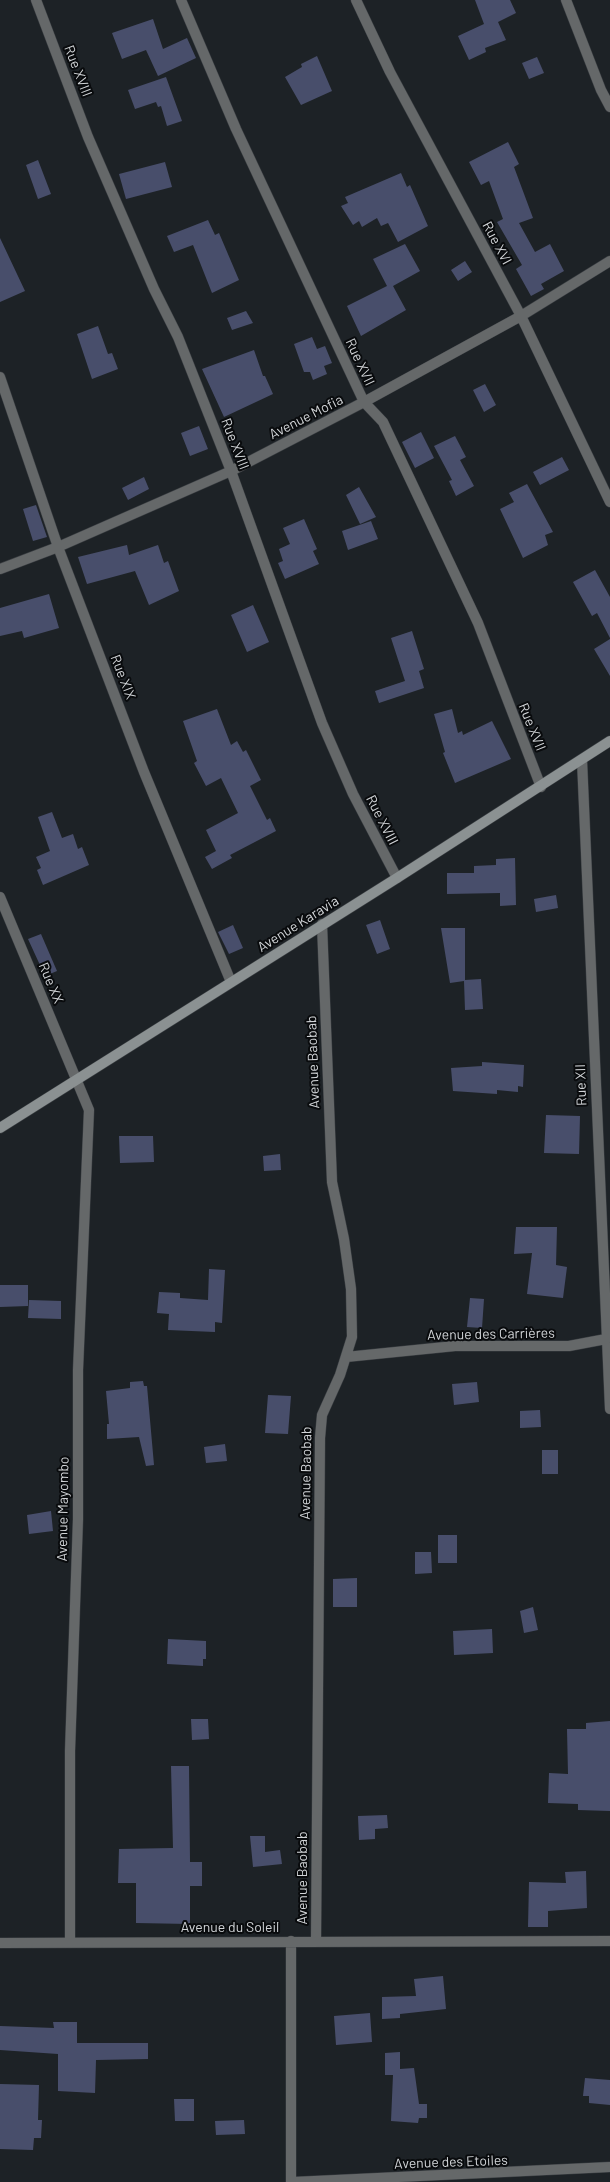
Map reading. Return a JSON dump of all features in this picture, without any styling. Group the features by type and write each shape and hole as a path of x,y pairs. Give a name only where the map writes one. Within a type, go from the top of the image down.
{"street":[{"name":"Rue XVIII","path":"36,0 88,137 154,289 178,337 231,471 322,724 353,794 397,878"},
{"name":"Rue XVII","path":"181,0 236,129 364,402 383,422 478,623 541,787"},
{"name":"Rue XVI","path":"356,0 390,72 521,316 610,502"},
{"path":"566,0 601,90 610,107"},
{"name":"Avenue Mofia","path":"0,569 231,471 364,402 521,316 610,261"},
{"name":"Rue XIX","path":"0,377 58,546 144,772 231,982"},
{"name":"Avenue Karavia","path":"0,1128 541,787 610,741"},
{"name":"Rue XII","path":"582,760 610,1409"},
{"name":"Rue XX","path":"0,897 78,1079"},
{"name":"Avenue Baobab","path":"316,1941 320,1438 322,1414 346,1357 352,1337 351,1289 344,1240 332,1182 322,924"},
{"name":"Avenue Mayombo","path":"70,1942 70,1751 78,1520 78,1370 88,1110 78,1079"},
{"name":"Avenue des Carrières","path":"346,1357 455,1346 569,1346 606,1339"},
{"path":"291,1941 292,2182"},
{"name":"Avenue du Soleil","path":"0,1943 610,1941"},
{"name":"Avenue des Etoiles","path":"292,2182 610,2167"}],"building":[{"path":"475,0 510,0 516,13 498,22 506,40 485,48 486,52 469,60 458,36 484,24"},
{"path":"153,19 163,49 187,38 196,58 158,76 146,50 122,59 112,33"},
{"path":"317,56 332,91 301,105 285,77 302,67 301,64"},
{"path":"537,57 544,73 529,79 522,63"},
{"path":"166,77 182,121 167,126 161,106 158,107 156,102 135,109 128,90"},
{"path":"508,142 519,164 514,167 533,218 519,223 535,252 550,244 564,271 541,284 544,289 531,296 516,269 522,265 497,222 503,219 489,181 481,185 469,162"},
{"path":"38,160 51,194 38,199 26,165"},
{"path":"165,162 172,187 126,199 119,174"},
{"path":"401,173 407,187 410,185 428,226 398,242 388,223 381,226 377,218 362,227 359,221 353,225 341,206 348,203 345,197"},
{"path":"208,220 215,235 219,233 239,280 212,293 193,245 174,252 167,236"},
{"path":"0,238 25,291 0,302"},
{"path":"405,244 420,271 393,286 406,310 361,336 347,306 387,286 373,259"},
{"path":"465,261 472,272 458,281 451,270"},
{"path":"246,311 253,323 232,330 227,318"},
{"path":"98,326 108,354 112,353 118,369 92,379 77,334"},
{"path":"312,337 317,349 325,346 332,363 324,366 327,374 313,380 310,372 304,372 294,344"},
{"path":"254,350 263,376 265,376 273,394 224,417 202,369"},
{"path":"485,384 496,405 484,412 473,390"},
{"path":"199,426 208,449 190,456 181,433"},
{"path":"421,432 434,458 415,468 402,442"},
{"path":"455,436 466,457 460,460 474,486 456,496 449,481 452,480 434,446"},
{"path":"562,457 569,470 540,485 533,472"},
{"path":"144,477 149,489 128,500 122,488"},
{"path":"527,484 553,532 545,535 548,545 523,558 500,509 514,502 509,493"},
{"path":"359,487 376,517 360,524 346,495"},
{"path":"36,505 47,537 33,541 23,509"},
{"path":"304,519 317,549 313,551 319,564 285,579 278,563 283,561 279,549 290,544 283,528"},
{"path":"371,521 378,539 348,550 342,531"},
{"path":"127,545 129,555 158,545 164,563 168,561 179,591 149,605 135,571 87,584 78,557"},
{"path":"595,570 610,597 610,638 597,613 592,616 573,582"},
{"path":"49,594 59,628 24,638 22,631 0,636 0,608"},
{"path":"253,605 269,642 247,652 231,615"},
{"path":"412,631 424,669 419,671 424,688 379,703 375,691 405,681 391,638"},
{"path":"610,639 610,676 594,649"},
{"path":"217,709 231,745 237,741 243,752 246,750 261,780 250,786 267,820 270,818 276,831 230,855 232,858 212,869 205,857 216,851 206,830 238,813 221,778 206,786 194,763 197,761 183,721"},
{"path":"452,709 458,733 462,731 463,735 492,721 511,759 455,783 443,753 445,752 434,714"},
{"path":"52,812 62,838 73,834 78,849 82,847 89,865 43,885 37,870 41,868 36,857 50,851 38,817"},
{"path":"515,858 516,905 500,906 500,893 447,894 447,873 474,873 474,866 496,865 496,859"},
{"path":"556,895 558,908 536,912 534,899"},
{"path":"380,920 390,949 377,954 366,925"},
{"path":"233,925 243,948 229,954 218,932"},
{"path":"441,928 465,928 465,980 481,979 483,1009 465,1010 464,981 450,983"},
{"path":"41,934 57,971 45,976 28,939"},
{"path":"482,1062 524,1065 523,1087 518,1086 518,1092 497,1090 497,1094 453,1091 451,1068 482,1066"},
{"path":"546,1115 580,1116 579,1154 544,1153"},
{"path":"119,1136 153,1136 154,1162 120,1163"},
{"path":"280,1154 281,1170 264,1171 263,1156"},
{"path":"516,1227 557,1227 556,1265 567,1267 563,1298 527,1294 532,1253 514,1254"},
{"path":"209,1269 225,1270 222,1323 215,1322 215,1332 168,1330 169,1314 157,1313 159,1292 180,1293 180,1298 208,1300"},
{"path":"0,1285 28,1285 28,1306 0,1307"},
{"path":"470,1298 484,1299 482,1328 467,1327"},
{"path":"29,1300 61,1301 61,1319 28,1318"},
{"path":"143,1381 144,1386 147,1386 154,1465 146,1466 139,1437 107,1439 107,1424 109,1424 106,1391 130,1388 130,1382"},
{"path":"477,1382 479,1402 454,1405 452,1384"},
{"path":"268,1395 291,1396 288,1434 265,1433"},
{"path":"540,1410 541,1427 520,1428 520,1411"},
{"path":"225,1444 227,1461 206,1463 204,1447"},
{"path":"542,1450 558,1450 558,1474 542,1474"},
{"path":"51,1511 53,1531 29,1534 27,1515"},
{"path":"438,1535 457,1535 457,1563 438,1563"},
{"path":"415,1552 431,1552 432,1573 415,1574"},
{"path":"357,1578 357,1607 333,1607 333,1579"},
{"path":"533,1607 538,1630 524,1633 520,1611"},
{"path":"492,1629 493,1653 454,1655 453,1631"},
{"path":"168,1639 206,1641 206,1659 203,1659 203,1666 167,1664"},
{"path":"191,1719 208,1719 209,1739 192,1740"},
{"path":"610,1721 610,1811 578,1810 578,1804 548,1803 549,1773 568,1774 567,1729 586,1729 586,1723"},
{"path":"171,1766 189,1766 190,1862 202,1862 202,1886 190,1886 190,1924 136,1923 136,1883 118,1883 119,1849 173,1848"},
{"path":"387,1815 388,1828 375,1829 375,1839 359,1840 358,1816"},
{"path":"250,1836 265,1836 265,1852 280,1850 282,1864 253,1867"},
{"path":"586,1871 587,1908 548,1911 548,1927 528,1927 529,1882 566,1883 565,1872"},
{"path":"443,1976 446,2009 400,2014 400,2018 382,2019 382,1997 416,1996 414,1979"},
{"path":"370,2013 372,2042 336,2045 334,2016"},
{"path":"53,2022 77,2022 77,2043 148,2043 148,2059 96,2060 95,2093 58,2091 58,2054 0,2050 0,2026 54,2028"},
{"path":"400,2052 400,2069 414,2068 419,2104 427,2104 427,2118 419,2118 418,2123 391,2121 393,2075 385,2075 385,2053"},
{"path":"585,2078 610,2080 610,2105 589,2103 589,2096 583,2096"},
{"path":"0,2084 39,2085 38,2120 42,2120 41,2138 34,2138 33,2150 0,2149"},
{"path":"174,2099 194,2099 194,2121 175,2121"},
{"path":"244,2120 245,2134 216,2135 215,2121"}]}
